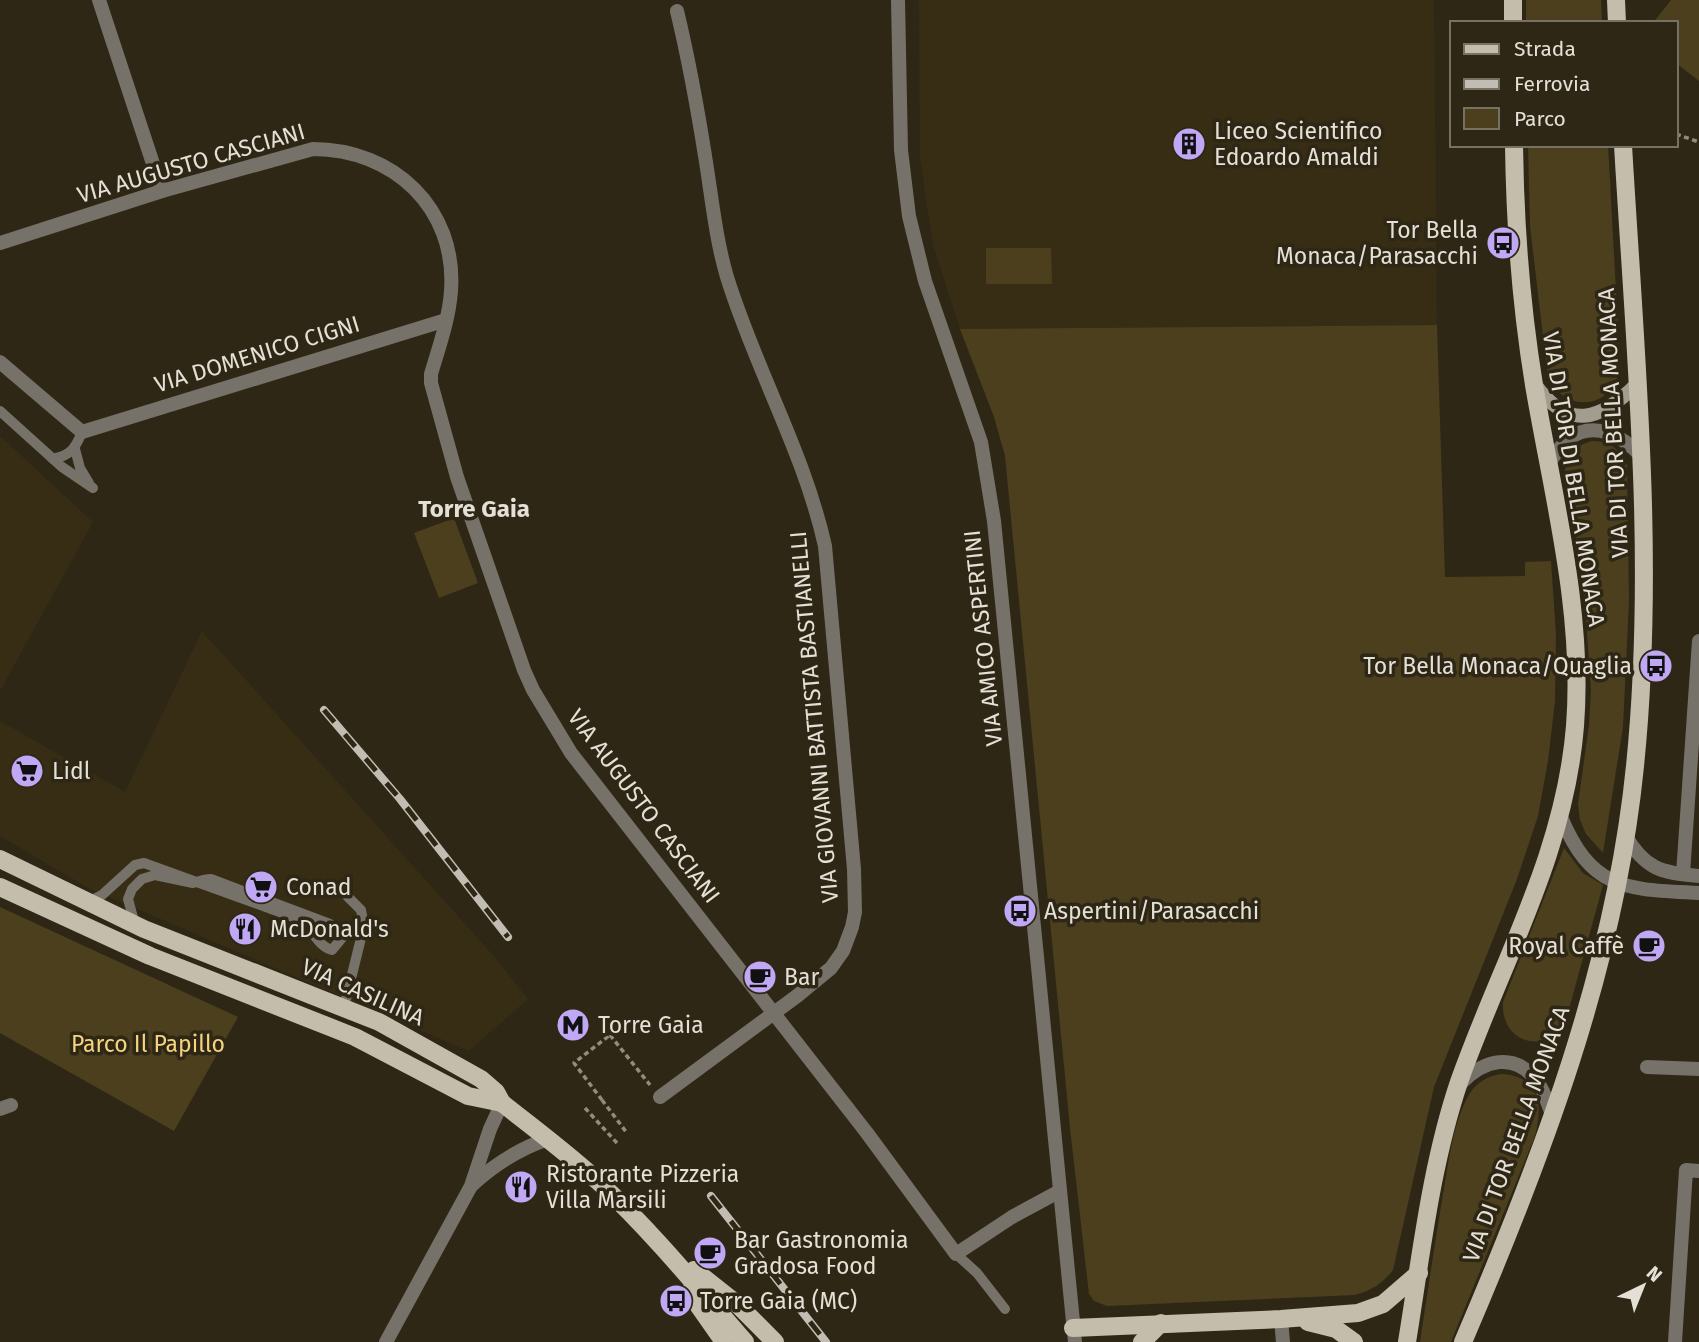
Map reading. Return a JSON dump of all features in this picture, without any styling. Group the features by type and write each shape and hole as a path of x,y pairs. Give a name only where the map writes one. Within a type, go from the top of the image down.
{"main road":[{"path":"1513,0 1513,21"},
{"path":"1616,0 1617,21"},
{"name":"VIA DI TOR DI BELLA MONACA","path":"1407,1342 1438,1160 1458,1085 1533,901 1561,817 1573,744 1577,673 1567,567 1525,327 1519,265 1514,147"},
{"name":"VIA DI TOR BELLA MONACA","path":"1463,1342 1527,1189 1586,1011 1617,882 1635,768 1643,652 1644,565 1641,456 1623,147"},
{"path":"1534,382 1555,407 1564,413 1579,416 1610,408 1637,384"},
{"name":"VIA CASILINA","path":"0,859 135,925 344,1007 395,1030 454,1063 491,1087 502,1103 603,1186 658,1242 745,1342"},
{"name":"VIA CASILINA","path":"0,887 150,956 355,1037 468,1096 502,1103"},
{"path":"658,1242 724,1342"},
{"path":"658,1242 737,1304 775,1342"},
{"path":"1475,1342 1494,1270"},
{"path":"1074,1335 1111,1334 1161,1323 1286,1319 1368,1310 1390,1298 1419,1273"},
{"path":"1286,1319 1336,1329 1354,1342"},
{"path":"1142,1342 1161,1323"}],"street":[{"path":"99,0 163,191"},
{"name":"VIA AMICO ASPERTINI","path":"898,0 901,150 909,216 928,290 981,442 991,497 1074,1335"},
{"name":"VIA GIOVANNI BATTISTA BASTIANELLI","path":"655,1092 774,1013 821,977 838,959 849,939 855,912 854,869 825,546 813,498 760,368 727,275 715,219 692,73 677,11"},
{"name":"VIA AUGUSTO CASCIANI","path":"0,243 163,191 313,149 332,149 370,159 402,176 411,185 425,202 442,231 449,253 451,272 446,320 431,374 432,392 461,490 533,691 571,753 867,1133 956,1254"},
{"name":"VIA DOMENICO CIGNI","path":"82,432 446,320"},
{"path":"0,362 82,432"},
{"path":"1548,464 1567,440 1582,432 1591,431 1618,436 1641,456"},
{"path":"1684,874 1697,714 1699,641"},
{"path":"1561,817 1570,838 1586,860 1605,876 1639,890 1699,893"},
{"path":"1626,835 1637,853 1651,866 1699,876"},
{"path":"1458,1085 1474,1070 1489,1063 1517,1066 1538,1083 1553,1117"},
{"path":"1647,1066 1699,1069"},
{"path":"386,1342 471,1186 490,1129 502,1103"},
{"path":"471,1186 494,1165 513,1153 548,1139"},
{"path":"1675,1342 1693,1170"},
{"path":"956,1254 1012,1217 1060,1191"},
{"path":"1283,1342 1286,1319"}],"lane":[{"path":"0,411 69,473 93,488 80,468 75,449"},
{"path":"53,459 68,455 75,449 82,432"},
{"path":"88,902 102,895 135,865 144,863 198,882 306,922 326,948 332,950 342,938 330,924 211,878 198,882 185,883 155,876 142,879 132,889 128,899 135,925"},
{"path":"344,1007 364,926 361,910 348,896"},
{"path":"956,1254 977,1273 1005,1309"}],"path":[{"path":"1678,135 1699,142"},
{"path":"627,1133 573,1063 610,1035 655,1092"},
{"path":"585,1108 617,1143"}],"shaded area":[{"path":"919,0 1434,0 1437,325 960,329 933,245 920,159"},
{"path":"0,436 93,522 0,691"},
{"path":"202,631 493,955 528,999 469,1051 88,888 0,836 0,721 125,792"}],"green space":[{"path":"1526,0 1601,0 1602,21 1526,21"},
{"path":"1671,0 1699,0 1699,81 1678,65 1678,21 1655,21"},
{"path":"1528,147 1608,147 1620,364 1617,379 1601,398 1578,402 1567,398 1556,390 1548,378 1530,226"},
{"path":"986,248 1051,248 1052,284 986,284"},
{"path":"1437,325 1445,577 1525,576 1525,562 1551,561 1556,635 1555,701 1538,816 1517,879 1434,1087 1393,1270 1376,1286 1355,1295 1107,1306 1094,1301 1089,1294 1070,1128 1005,456 994,417 960,329"},
{"path":"1592,441 1604,442 1614,447 1627,465 1629,601 1623,727 1603,853 1586,834 1580,820 1578,804 1591,690 1584,591 1565,470 1574,451"},
{"path":"454,518 478,583 439,598 414,533"},
{"path":"1564,848 1583,873 1603,885 1566,1020 1558,1032 1548,1039 1526,1040 1509,1027 1504,1016 1503,1002"},
{"name":"Parco Il Papillo","path":"0,907 238,1017 174,1131 0,1033"},
{"path":"1501,1074 1524,1080 1536,1094 1539,1114 1535,1136 1451,1342 1420,1342 1445,1182 1457,1124 1473,1089 1483,1080"}],"railway":[{"path":"324,710 400,799 508,937"},
{"path":"711,1196 826,1342"}],"place":[{"name":"Liceo Scientifico Edoardo Amaldi","path":"1189,144"},
{"name":"Tor Bella Monaca/Parasacchi","path":"1503,243"},
{"name":"Tor Bella Monaca/Quaglia","path":"1656,666"},
{"name":"Lidl","path":"27,771"},
{"name":"Conad","path":"261,887"},
{"name":"Aspertini/Parasacchi","path":"1020,911"},
{"name":"McDonald's","path":"245,929"},
{"name":"Royal Caffè","path":"1649,946"},
{"name":"Bar","path":"760,977"},
{"name":"Torre Gaia","path":"573,1025"},
{"name":"Ristorante Pizzeria Villa Marsili","path":"521,1187"},
{"name":"Bar Gastronomia Gradosa Food","path":"710,1253"},
{"name":"Torre Gaia (MC)","path":"676,1301"}],"district":[{"name":"Torre Gaia","path":"474,509"}]}
